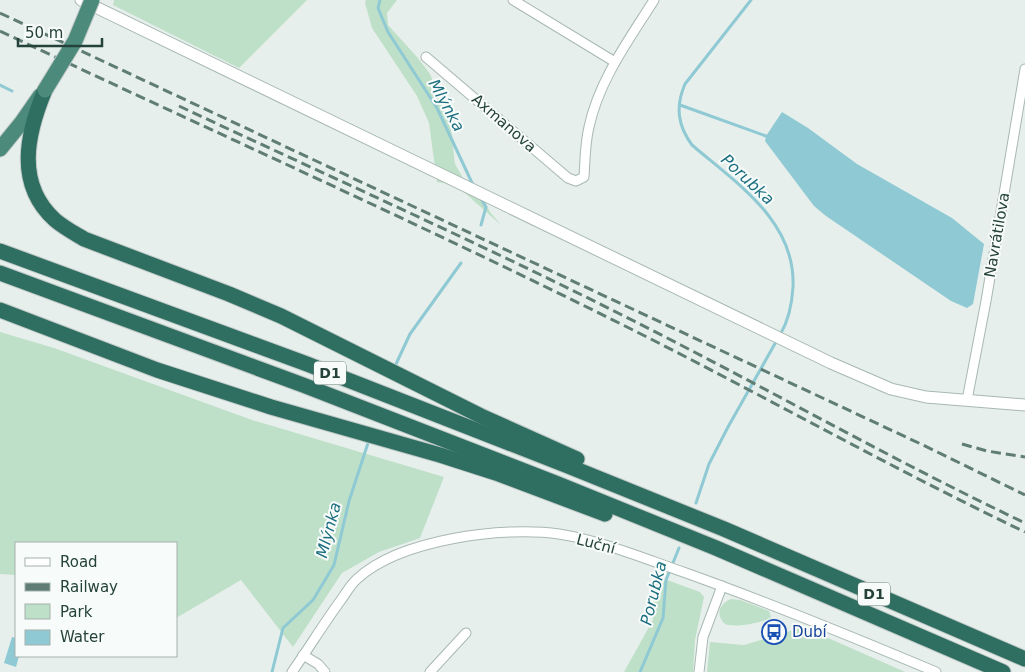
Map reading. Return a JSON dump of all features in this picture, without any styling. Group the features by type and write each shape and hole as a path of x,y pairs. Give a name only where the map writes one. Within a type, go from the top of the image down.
{"highway":[{"path":"0,149 45,90 75,41 92,0"},
{"path":"45,90 36,111 29,139 28,156 32,185 37,197 54,219 84,239 229,294 281,316 481,416 582,462 657,503"},
{"name":"D1","path":"0,251 307,364 724,529 1025,659"},
{"name":"D1","path":"0,273 303,385 716,548 1002,672"},
{"path":"0,310 157,370 496,473 606,515 650,522"}],"street":[{"path":"81,0 762,330 891,389 926,397 1025,405"},
{"path":"513,0 615,62 654,0"},
{"name":"Axmanova","path":"426,57 568,178 576,181 584,177 588,128 603,87 615,62"},
{"name":"Navrátilova","path":"967,400 986,301 1025,69"},
{"name":"Luční","path":"292,672 356,579 392,557 437,542 461,537 519,532 559,534 600,544 646,559 809,618 936,672"},
{"path":"699,672 703,637 722,586"},
{"path":"430,672 466,633"},
{"path":"304,655 318,664 325,672"}],"green space":[{"path":"114,0 307,0 239,68 113,5"},
{"path":"366,0 397,0 387,13 388,25 430,74 451,129 455,164 470,190 484,200 490,212 501,225 456,185 437,182 429,123 417,96 372,28 365,3"},
{"path":"0,332 54,348 252,420 444,477 420,538 379,552 342,573 293,647 241,580 178,617 178,542 15,542 15,575 0,574"},
{"path":"656,576 700,592 704,597 695,640 693,672 624,672 653,620 653,587"},
{"path":"731,599 740,600 769,611 771,617 749,624 725,624 719,613 721,607"},
{"path":"803,627 905,672 707,672 710,642 744,645"}],"water":[{"path":"782,112 808,128 857,164 952,218 984,244 973,304 967,308 951,301 814,206 765,141 766,136"},
{"path":"12,637 15,638 15,657 19,657 16,667 4,663"}],"waterway":[{"name":"Mlýnka","path":"380,0 378,8 388,32 437,108 473,185"},
{"name":"Porubka","path":"751,0 685,84 679,108 681,123 692,145 744,189 774,223 785,242 791,264 793,287 790,312 780,335"},
{"path":"0,85 12,91"},
{"path":"680,105 766,136"},
{"name":"Mlýnka","path":"481,199 486,207 481,225"},
{"name":"Mlýnka","path":"396,364 410,334 461,263"},
{"name":"Porubka","path":"696,503 709,464 777,340"},
{"name":"Mlýnka","path":"272,672 283,628 313,600 334,565 349,501 369,440"},
{"name":"Porubka","path":"640,672 663,618 666,580 679,548"}],"railway":[{"path":"0,13 923,445 1025,495"},
{"path":"0,31 393,214 627,327 975,508 1025,532"},
{"path":"179,106 456,234 565,287 1025,523"},
{"path":"962,444 987,451 1025,457"}],"place":[{"name":"Dubí","path":"774,632"}]}
